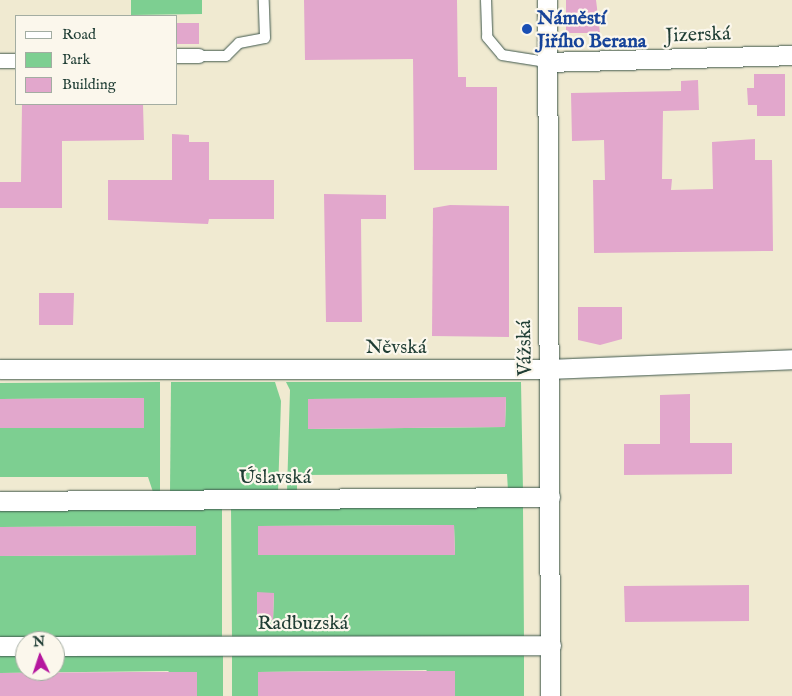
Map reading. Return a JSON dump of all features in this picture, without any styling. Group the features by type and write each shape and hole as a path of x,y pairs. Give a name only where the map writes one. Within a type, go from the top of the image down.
{"street":[{"name":"Vážská","path":"547,0 550,696"},
{"name":"Jizerská","path":"546,62 792,55"},
{"path":"178,56 199,56"},
{"path":"0,61 15,61"},
{"name":"Něvská","path":"0,369 548,369 792,360"},
{"name":"Úslavská","path":"0,501 550,497"},
{"name":"Radbuzská","path":"65,646 551,645"},
{"path":"0,646 15,646"}],"lane":[{"path":"199,56 226,56 239,43 265,38 264,0"},
{"path":"486,0 487,37 502,55 546,62"}],"green space":[{"path":"131,0 202,0 202,14 131,15"},
{"path":"160,382 160,492 153,492 148,477 0,477 0,428 144,427 144,398 0,399 0,383"},
{"path":"171,382 275,382 281,401 278,492 170,492"},
{"path":"286,382 521,382 523,491 508,491 507,474 297,475 297,492 287,492 290,390","holes":["506,398 505,427 308,429 308,399"]},
{"path":"523,506 524,639 232,639 231,507","holes":["454,525 455,554 258,555 258,526","257,593 274,593 273,620 257,620"]},
{"path":"222,507 222,638 65,639 65,631 15,631 15,639 0,639 0,556 196,555 196,526 0,527 0,508"},
{"path":"524,653 524,696 455,696 426,670 258,672 258,696 232,696 232,654"},
{"path":"0,654 15,654 15,673 0,673"},
{"path":"65,654 223,654 223,696 197,696 168,671 65,672"}],"building":[{"path":"304,0 457,0 458,77 466,77 466,87 497,87 497,170 414,170 413,59 305,60"},
{"path":"566,0 596,0 600,33 566,33"},
{"path":"178,23 199,23 199,44 178,44"},
{"path":"754,74 785,74 785,116 757,116 757,105 748,105 747,88 754,88"},
{"path":"698,80 699,110 663,111 662,179 672,179 671,190 713,189 712,142 755,139 755,160 772,160 773,251 594,253 593,180 605,180 604,140 572,141 571,93 681,91 681,81"},
{"path":"22,105 143,105 144,140 62,141 62,208 0,208 0,182 21,182"},
{"path":"172,134 189,135 189,142 209,142 209,180 274,180 274,219 209,219 208,224 108,220 108,180 172,180"},
{"path":"324,194 386,195 386,219 361,219 362,322 326,322"},
{"path":"450,205 509,206 509,337 432,336 433,208"},
{"path":"39,293 74,293 73,325 39,325"},
{"path":"578,307 622,307 622,339 600,345 578,340"},
{"path":"690,394 690,443 732,443 732,474 624,475 624,444 660,444 660,395"},
{"path":"506,397 505,427 308,429 308,399"},
{"path":"144,398 144,428 0,428 0,399"},
{"path":"454,525 455,555 258,555 258,526"},
{"path":"196,526 196,555 0,556 0,527"},
{"path":"749,585 749,621 625,622 624,586"},
{"path":"257,592 274,593 273,620 257,620"},
{"path":"455,671 455,696 258,696 258,672"},
{"path":"197,672 197,696 0,696 0,673 15,673 15,681 65,681 65,673"}],"place":[{"name":"Náměstí Jiřího Berana","path":"527,29"}]}
